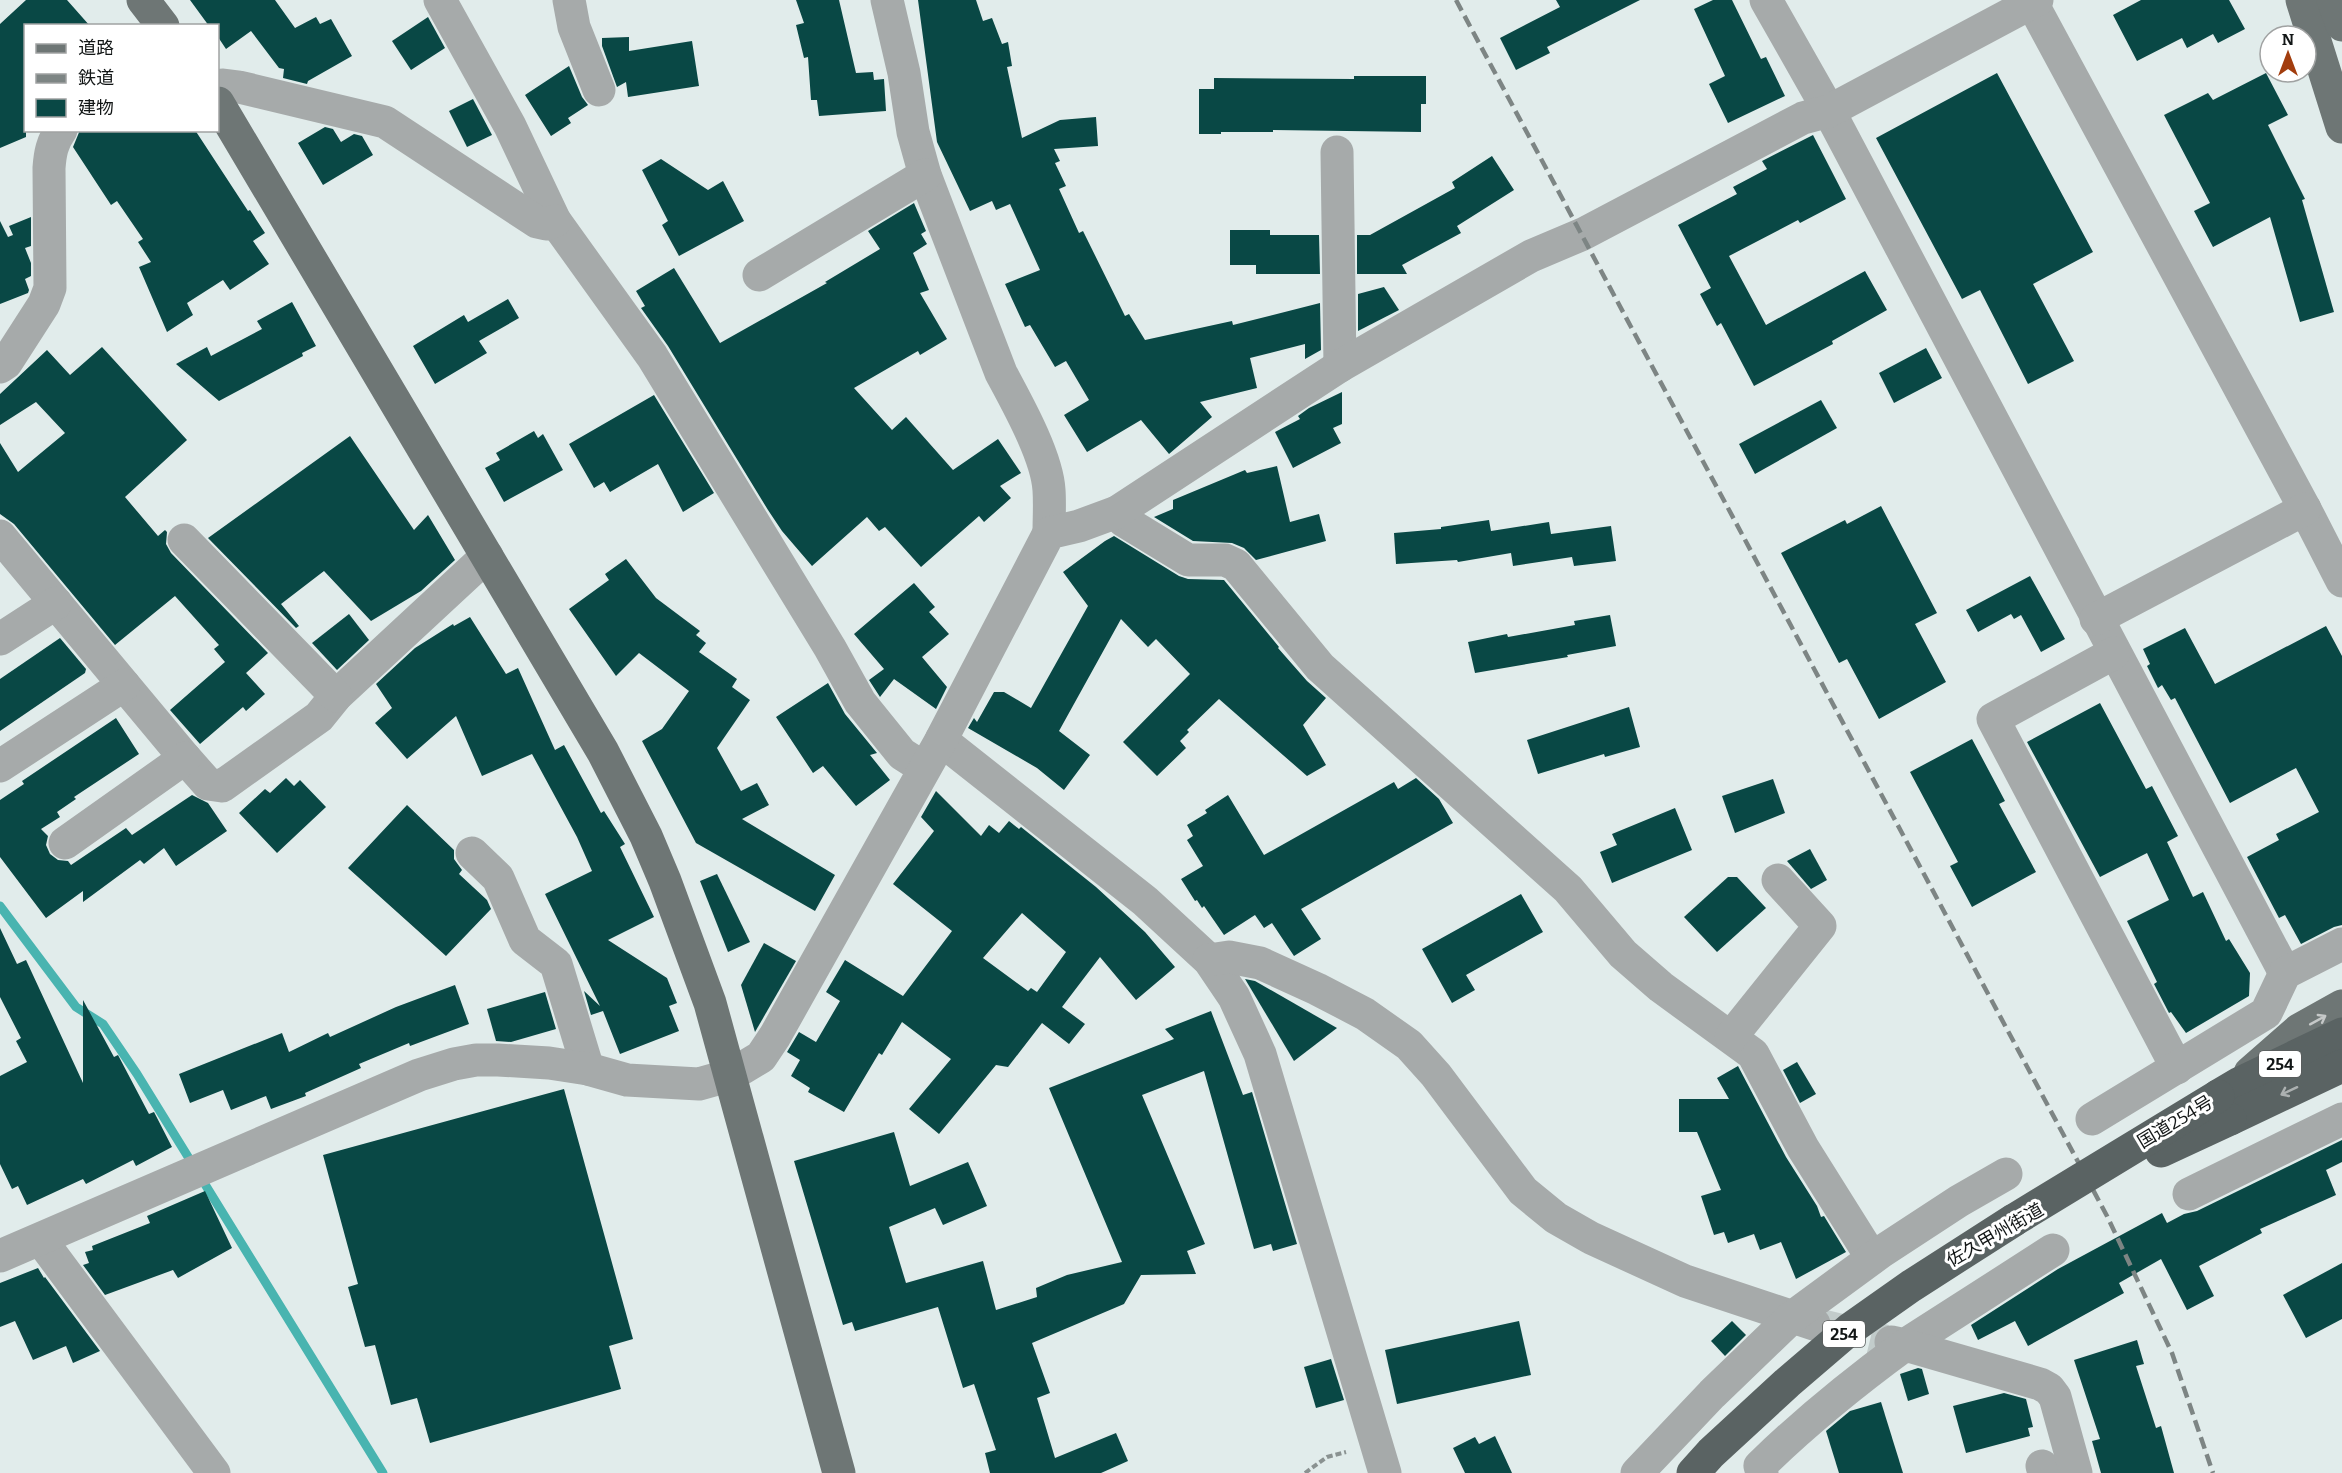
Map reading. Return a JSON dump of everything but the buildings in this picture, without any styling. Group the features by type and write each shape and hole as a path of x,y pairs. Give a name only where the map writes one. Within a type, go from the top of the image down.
{"highway":[{"name":"254","path":"2229,1099 2342,1034"},
{"name":"佐久甲州街道","path":"1693,1473 1770,1398 1850,1329 1911,1286 2014,1220 2229,1099 2342,1066"}],"main road":[{"path":"143,0 161,24"},
{"path":"2301,0 2342,127"},
{"path":"2333,0 2342,25"},
{"path":"219,105 603,752 646,836 710,1003 777,1253 840,1473"},
{"path":"2229,1099 2299,1030 2342,1006"}],"street":[{"path":"440,0 510,126 555,221 652,356 824,638 860,702 902,754 924,768"},
{"path":"569,0 574,27 599,90"},
{"path":"0,1256 419,1075 454,1064 476,1060 549,1063 588,1069 627,1080 699,1084 731,1075 761,1057 775,1036 941,740 1049,533 1049,488 1039,454 1017,402 1001,373 925,176 913,132 904,73 887,0"},
{"path":"1766,0 1829,111 2285,973"},
{"path":"1049,533 1079,526 1117,512 1340,366 1532,256 1582,234 1803,118 1829,111 2035,2 2342,581"},
{"path":"219,86 239,87 385,122 537,222 546,224 555,221"},
{"path":"0,367 6,363 38,314 50,288 49,168 51,150 60,132"},
{"path":"1337,152 1340,366"},
{"path":"759,275 925,176"},
{"path":"2096,619 2305,509"},
{"path":"1117,512 1124,521 1188,560 1225,560 1236,566 1320,667 1568,889 1623,954 1661,987 1753,1054 1803,1148 1872,1258"},
{"path":"0,536 208,784 222,786 319,717 336,696 487,555"},
{"path":"184,540 336,696"},
{"path":"0,639 56,603"},
{"path":"2114,653 1993,719 2176,1068"},
{"path":"0,766 124,685"},
{"path":"941,740 1145,901 1209,960 1234,997 1260,1054 1380,1459"},
{"path":"65,843 185,758"},
{"path":"472,853 498,878 525,940 556,964 588,1069"},
{"path":"1731,1037 1820,926 1778,880"},
{"path":"2092,1119 2265,1012 2285,973 2342,944"},
{"path":"1209,960 1229,957 1260,963 1365,1014 1410,1045 1436,1075 1523,1191 1556,1218 1591,1238 1685,1281 1802,1321"},
{"path":"2189,1194 2342,1119"},
{"path":"1637,1473 1712,1394 1802,1321 1872,1258 1959,1201 2006,1174"},
{"path":"41,1240 214,1473"},
{"path":"1758,1471 1798,1429 1895,1343 2053,1251"},
{"path":"1895,1343 2040,1384 2049,1389 2055,1396 2076,1473"}],"path":[{"path":"1305,1473 1327,1457 1380,1459"}],"waterway":[{"path":"0,906 76,1007 103,1024 137,1074 383,1473"}],"tunnel":[{"path":"1823,1326 1885,1341"}],"railway":[{"path":"1456,0 2107,1216 2172,1353 2213,1473"}]}
